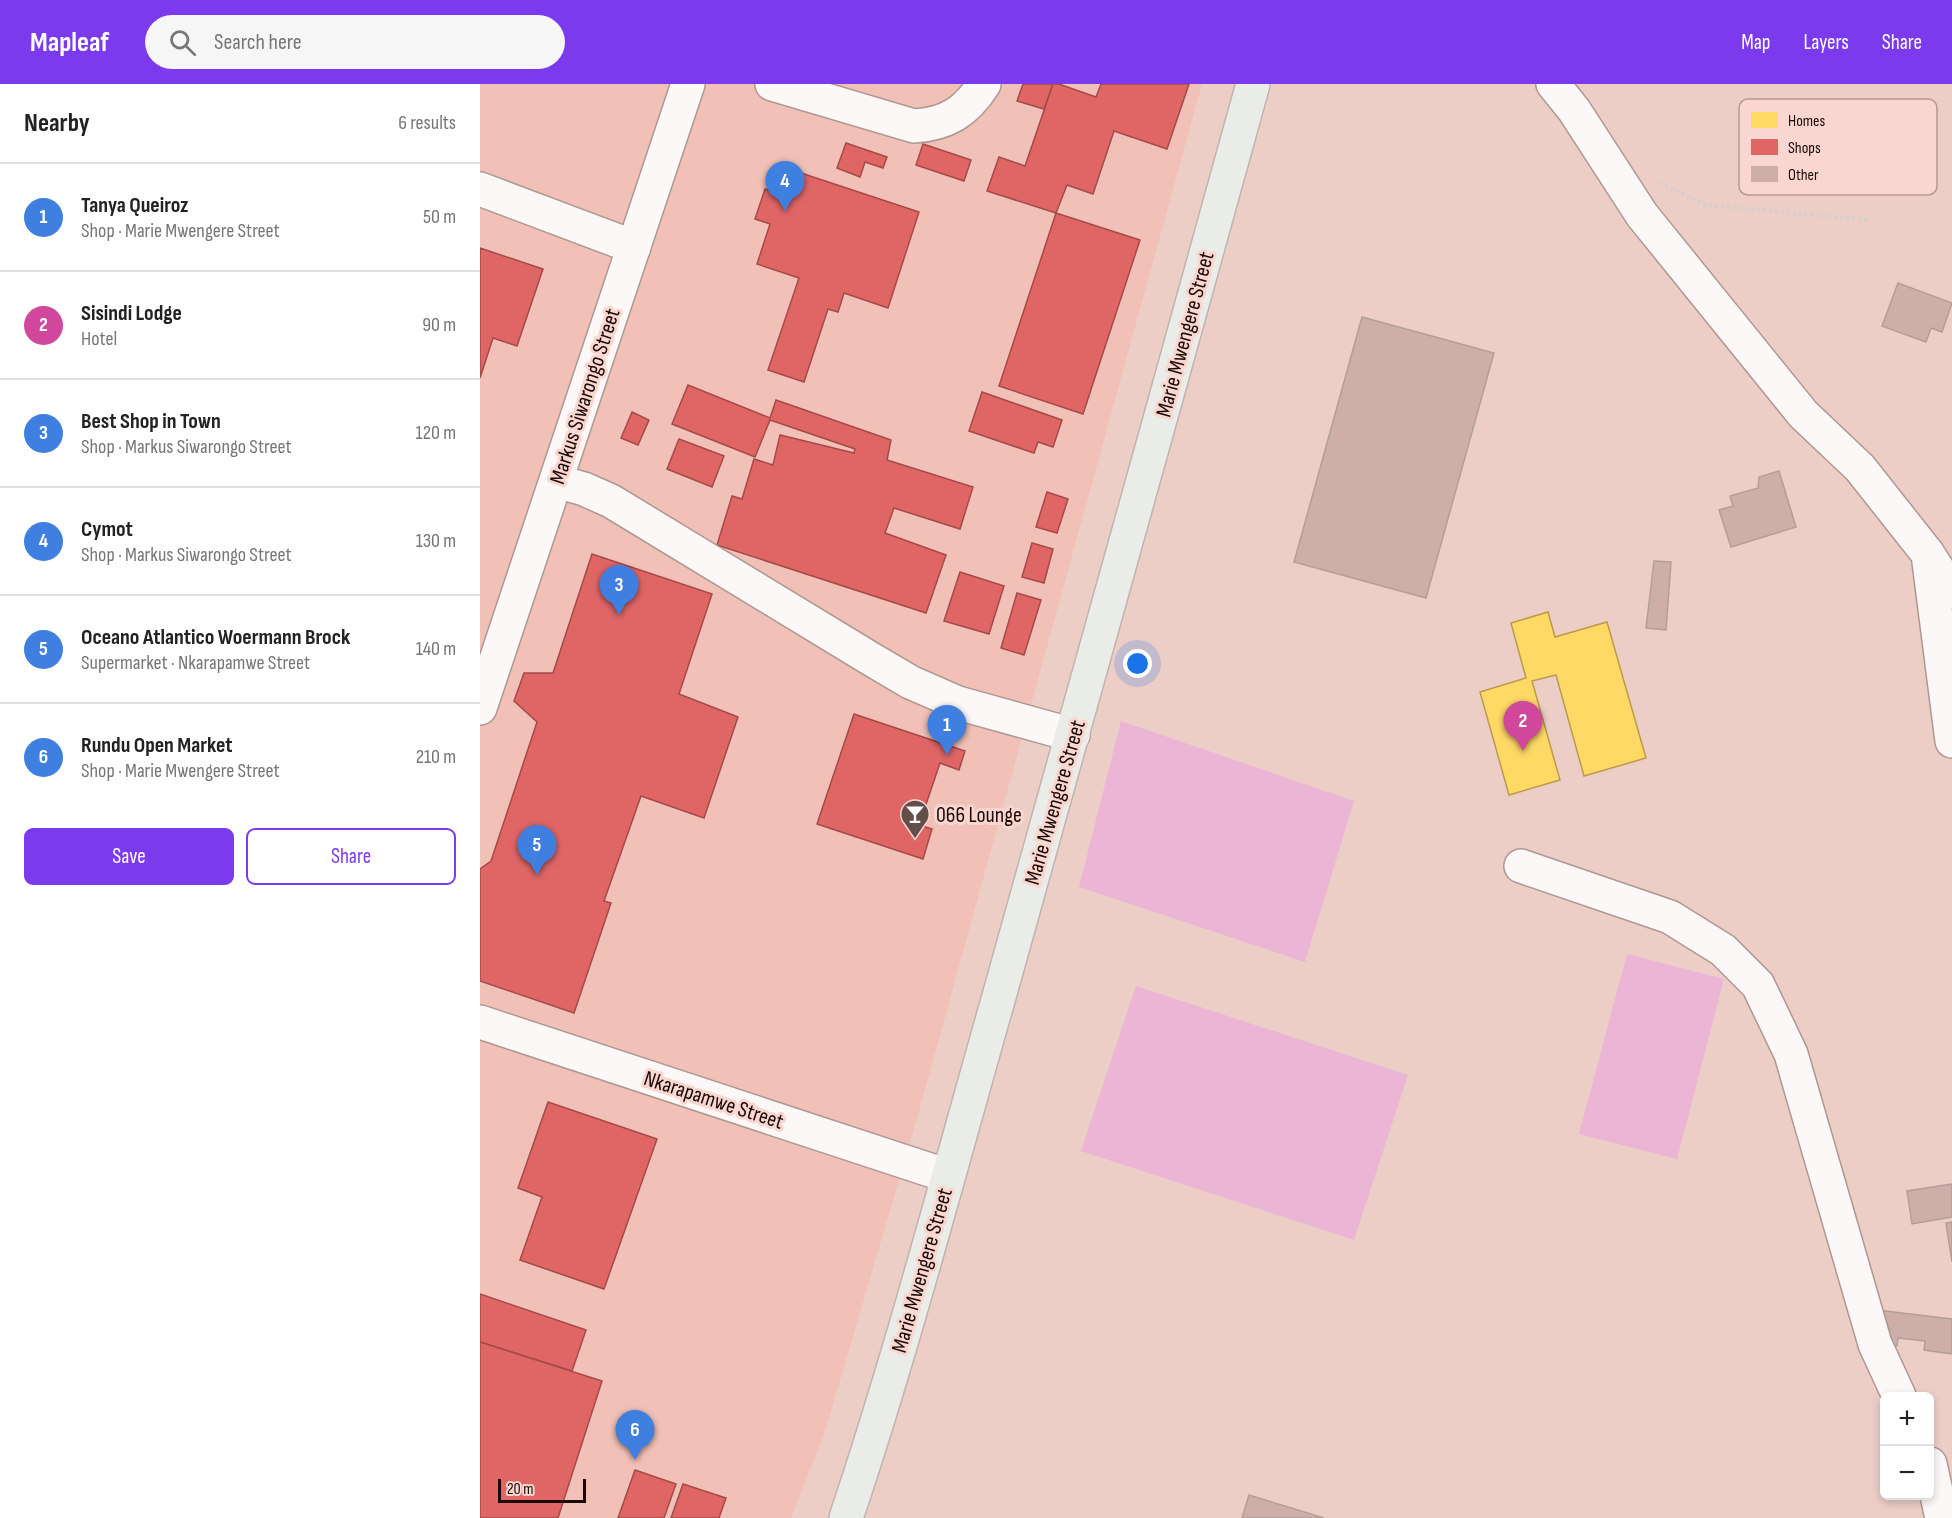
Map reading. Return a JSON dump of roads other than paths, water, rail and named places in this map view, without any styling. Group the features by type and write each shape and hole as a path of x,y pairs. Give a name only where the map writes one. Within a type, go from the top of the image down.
{"main road":[{"name":"Marie Mwengere Street","path":"846,1518 869,1450 948,1176 1253,84"}],"street":[{"name":"Markus Siwarongo Street","path":"480,708 688,84"},
{"path":"772,84 914,126 936,124 956,115 975,99 984,84"},
{"path":"1553,84 1574,110 1642,215 1803,414 1860,468 1928,554 1952,592"},
{"path":"480,189 634,247"},
{"path":"556,481 584,489 611,501 910,681 958,702 1073,735"},
{"path":"1928,554 1952,741"},
{"path":"1521,866 1670,917 1723,950 1758,985 1791,1054 1875,1344 1897,1392"},
{"name":"Nkarapamwe Street","path":"480,1022 948,1176"},
{"path":"1934,1485 1942,1518"}],"place":[{"name":"Cymot","path":"785,211"},
{"name":"Best Shop in Town","path":"619,615"},
{"name":"Sisindi Lodge","path":"1523,751"},
{"name":"Tanya Queiroz","path":"947,755"},
{"name":"066 Lounge","path":"915,840"},
{"name":"Oceano Atlantico Woermann Brock","path":"537,875"},
{"name":"Rundu Open Market","path":"635,1460"}]}
